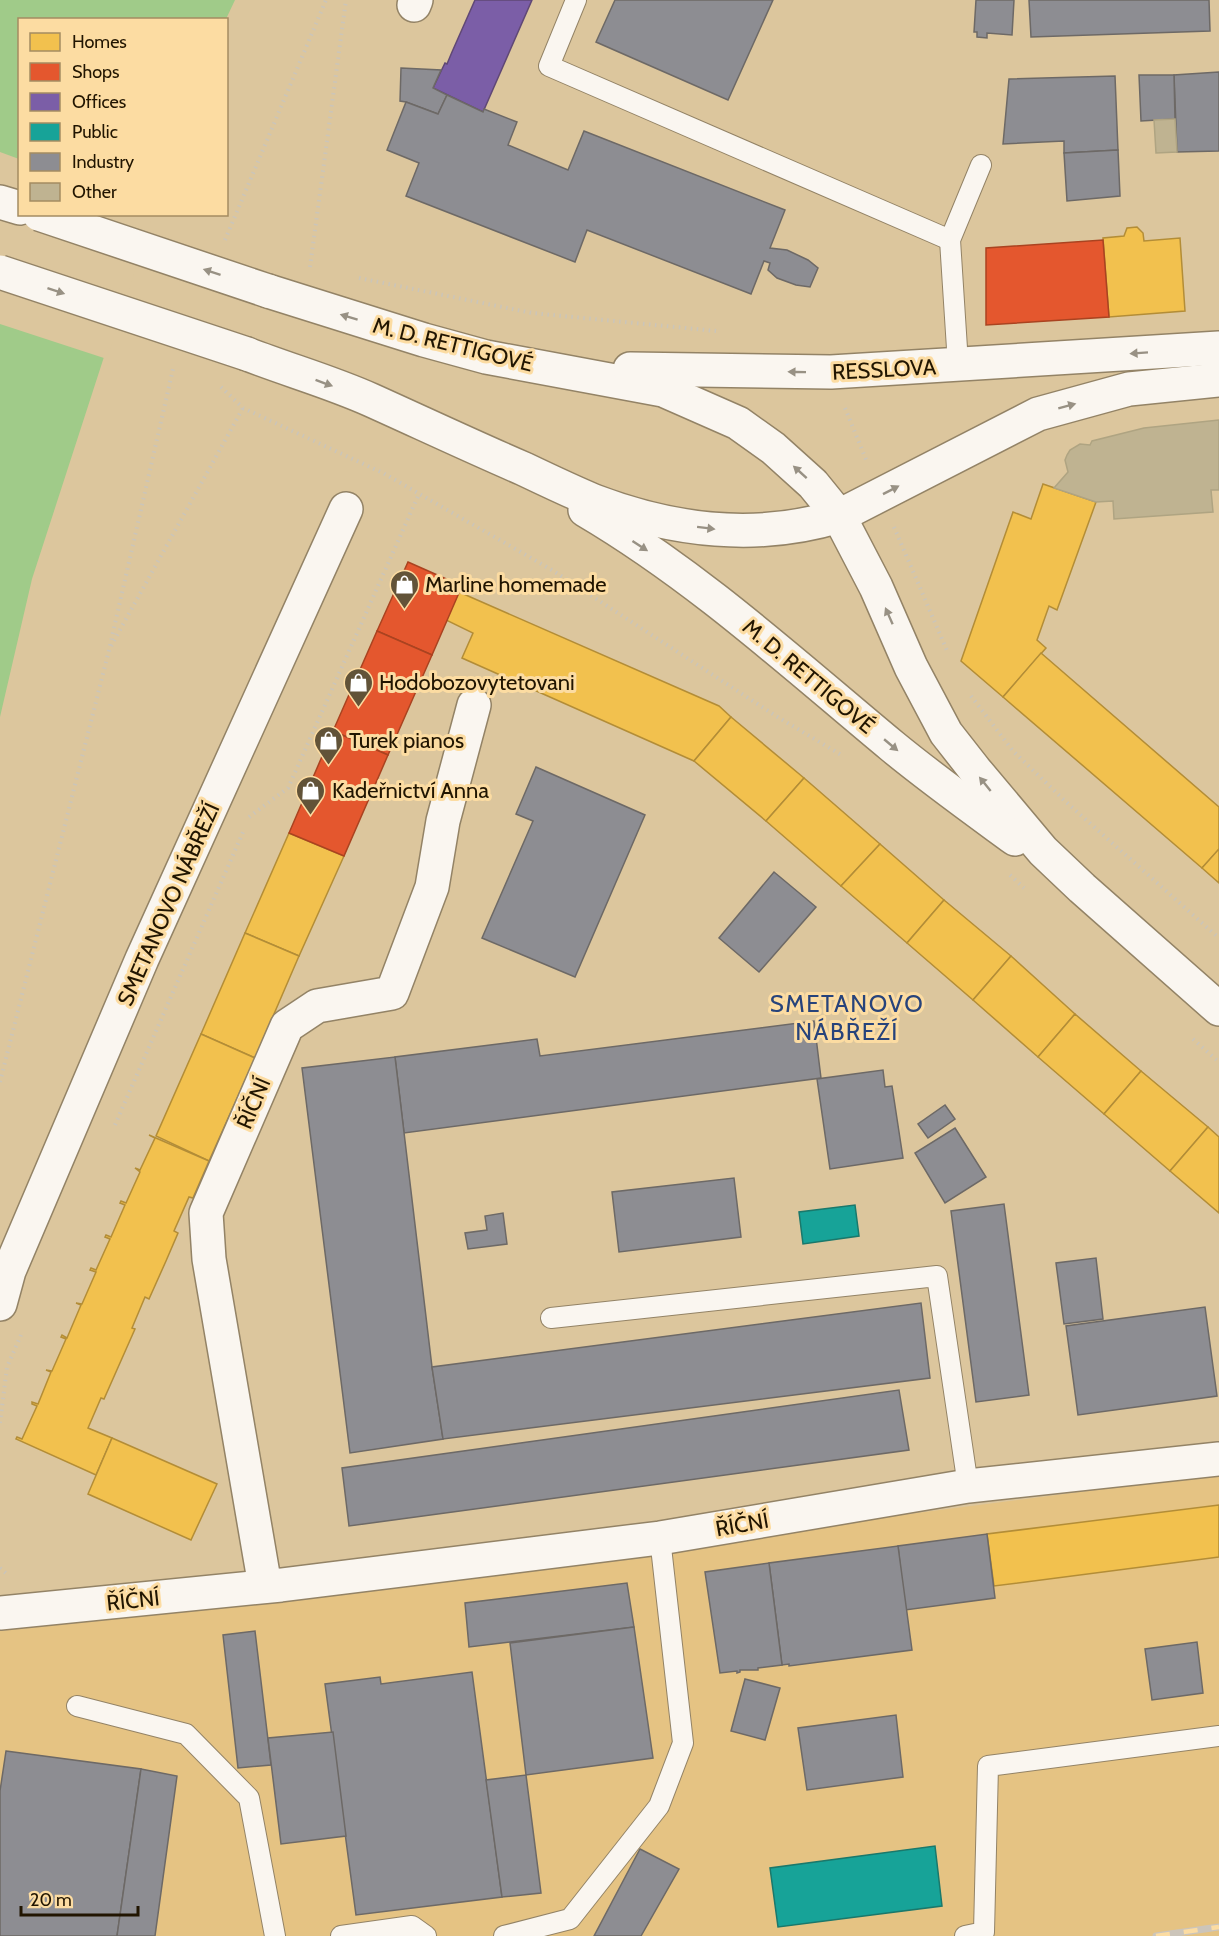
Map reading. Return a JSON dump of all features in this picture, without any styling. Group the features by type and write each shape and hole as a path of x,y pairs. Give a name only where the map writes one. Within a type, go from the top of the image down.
{"main road":[{"name":"M. D. RETTIGOVÉ","path":"45,216 268,291 424,340 486,357 663,390 738,423 773,448 813,484 839,516 876,586 911,667 946,733 1008,812 1082,888 1219,1009"},
{"name":"M. D. RETTIGOVÉ","path":"0,272 247,354 367,398 594,501 628,512 676,524 711,529 774,530 820,522 839,516"},
{"name":"RESSLOVA","path":"548,368 831,372 1219,348"},
{"path":"839,516 1038,414 1129,389 1219,380"},
{"name":"M. D. RETTIGOVÉ","path":"463,442 588,512 661,559 751,627 931,777 1082,888"},
{"name":"SMETANOVO NÁBŘEŽÍ","path":"0,1304 9,1271 142,959 346,509"},
{"name":"ŘÍČNÍ","path":"265,1586 209,1259 206,1213 287,1026 317,1006 392,993 432,887 443,821 474,705"},
{"name":"ŘÍČNÍ","path":"0,1613 265,1586 660,1538 968,1486 1219,1459"}],"lane":[{"path":"576,0 549,66 950,240"},
{"path":"958,364 950,240 981,165"},
{"path":"552,1318 937,1276 968,1486"},
{"path":"504,1936 570,1919 659,1806 683,1743 660,1538"},
{"path":"77,1706 186,1734 249,1798 275,1936"},
{"path":"965,1936 984,1932 988,1766 1219,1736"},
{"path":"341,1936 412,1926 426,1936"}],"path":[{"path":"221,250 326,0"},
{"path":"310,268 345,0"},
{"path":"300,265 321,270"},
{"path":"356,278 532,313 722,331"},
{"path":"0,1082 109,650 175,359"},
{"path":"831,372 949,654"},
{"path":"223,388 243,408 383,473 552,570 776,716 845,758"},
{"path":"109,650 243,408"},
{"path":"114,1127 235,854 249,817 288,788 419,494"},
{"path":"970,694 1021,758 1065,801 1219,938"},
{"path":"0,1423 7,1367 22,1334"}],"shaded area":[{"path":"0,0 235,0 226,18 18,18 18,216 150,216 32,579 0,717"},
{"path":"1219,1474 1219,1936 0,1936 0,1631"}],"pier":[{"path":"0,152 18,159 18,216 152,216 107,359 0,324"}],"building: Homes":[{"path":"1137,227 1143,233 1144,241 1180,238 1185,311 1109,317 1103,238 1124,236 1127,228"},
{"path":"1043,484 1096,502 1057,610 1049,606 1037,640 1046,648 1003,697 961,661 1013,512 1031,519"},
{"path":"459,592 719,706 731,717 694,761 462,658 473,633 446,620"},
{"path":"1041,653 1219,807 1219,849 1202,868 1003,697"},
{"path":"731,717 804,778 766,821 694,761"},
{"path":"804,778 880,844 841,886 766,821"},
{"path":"289,833 344,856 299,956 245,933"},
{"path":"880,844 944,900 907,943 841,886"},
{"path":"1219,849 1219,883 1202,868"},
{"path":"944,900 1011,956 973,1000 907,943"},
{"path":"245,933 299,956 255,1058 201,1034"},
{"path":"1011,956 1075,1014 1038,1057 973,1000"},
{"path":"1075,1014 1141,1071 1104,1114 1038,1057"},
{"path":"201,1034 255,1058 209,1161 156,1136"},
{"path":"1141,1071 1208,1127 1170,1171 1104,1114"},
{"path":"1208,1127 1219,1137 1219,1213 1170,1171"},
{"path":"149,1135 209,1161 193,1198 189,1197 174,1231 178,1233 166,1261 149,1299 145,1297 132,1328 135,1329 104,1399 101,1398 88,1428 112,1438 96,1475 16,1439 17,1437 22,1439 37,1406 32,1402 38,1404 51,1372 46,1370 52,1371 66,1339 61,1337 62,1335 67,1338 81,1305 76,1303 82,1304 96,1272 90,1270 91,1268 96,1270 110,1239 105,1237 106,1235 111,1237 125,1205 120,1203 121,1201 126,1203 140,1172 135,1168 140,1170 155,1138"},
{"path":"112,1438 217,1484 191,1540 88,1494"},
{"path":"1219,1505 1219,1557 994,1586 987,1534"}],"building: Shops":[{"path":"1103,240 1109,317 986,325 986,248"},
{"path":"408,562 462,586 432,655 377,631"},
{"path":"377,631 432,655 388,755 333,731"},
{"path":"333,731 388,755 344,856 289,833"}],"building: Offices":[{"path":"475,0 532,0 483,112 433,88 445,63 447,64"}],"building: Public":[{"path":"855,1205 859,1236 803,1244 799,1212"},
{"path":"935,1846 942,1906 778,1927 770,1868"}],"building: Industry":[{"path":"615,0 773,0 728,100 596,42"},
{"path":"976,0 1014,0 1012,35 987,33 987,38 977,37 977,32 974,32"},
{"path":"1029,0 1209,0 1210,31 1031,37"},
{"path":"401,68 441,70 433,88 447,95 438,114 400,101"},
{"path":"1219,72 1219,151 1177,152 1174,75"},
{"path":"1139,75 1174,75 1175,119 1141,121"},
{"path":"1115,76 1118,150 1064,153 1064,141 1003,144 1009,79"},
{"path":"447,95 483,112 484,109 517,122 508,145 568,170 584,131 785,210 770,248 787,250 808,260 818,268 810,287 777,278 768,270 770,263 764,261 751,294 587,230 575,262 406,196 419,163 387,150 406,102 438,114"},
{"path":"1118,150 1120,196 1067,201 1064,153"},
{"path":"536,767 645,815 575,977 482,938 533,821 516,814"},
{"path":"774,872 816,907 759,972 719,938"},
{"path":"814,1021 821,1078 404,1133 395,1057 537,1039 540,1056"},
{"path":"395,1057 432,1367 443,1439 350,1453 302,1068"},
{"path":"883,1070 885,1087 892,1086 903,1158 830,1169 817,1079"},
{"path":"945,1105 955,1119 928,1138 918,1124"},
{"path":"955,1128 986,1177 945,1203 915,1153"},
{"path":"734,1178 741,1237 619,1252 612,1192"},
{"path":"1004,1204 1029,1395 976,1402 951,1211"},
{"path":"503,1213 507,1244 468,1249 465,1233 487,1230 485,1216"},
{"path":"1096,1258 1103,1319 1064,1324 1056,1263"},
{"path":"921,1303 930,1378 443,1439 432,1367"},
{"path":"1205,1307 1217,1396 1078,1415 1066,1326"},
{"path":"899,1390 909,1450 349,1526 342,1468"},
{"path":"987,1534 995,1598 905,1610 898,1546"},
{"path":"898,1546 912,1650 782,1665 769,1563"},
{"path":"769,1563 782,1665 758,1668 758,1670 740,1670 737,1673 737,1671 720,1673 705,1572"},
{"path":"627,1583 634,1627 469,1647 465,1603"},
{"path":"634,1627 653,1758 526,1775 510,1643"},
{"path":"255,1631 271,1765 238,1768 223,1635"},
{"path":"1197,1642 1203,1693 1152,1700 1145,1649"},
{"path":"472,1672 502,1897 356,1915 325,1684 380,1677 381,1684"},
{"path":"745,1679 780,1688 765,1740 731,1731"},
{"path":"896,1715 903,1777 807,1790 798,1728"},
{"path":"333,1732 346,1836 281,1844 268,1738"},
{"path":"6,1751 141,1769 117,1936 0,1936 0,1791"},
{"path":"141,1769 177,1776 155,1936 117,1936"},
{"path":"526,1775 541,1893 502,1897 486,1780"},
{"path":"640,1849 679,1869 641,1936 594,1936"}],"building: Other":[{"path":"1175,119 1177,152 1156,153 1154,120"},
{"path":"1219,420 1219,490 1211,490 1213,512 1114,519 1113,501 1096,502 1054,488 1068,472 1065,460 1067,455 1070,450 1080,444 1090,445 1092,441 1144,428"}],"railway":[{"path":"1156,1936 1219,1927"}],"place":[{"name":"Marline homemade","path":"404,610"},
{"name":"Hodobozovytetovani","path":"358,708"},
{"name":"Turek pianos","path":"328,766"},
{"name":"Kadeřnictví Anna","path":"311,816"}],"district":[{"name":"SMETANOVO NÁBŘEŽÍ","path":"847,1018"}]}
